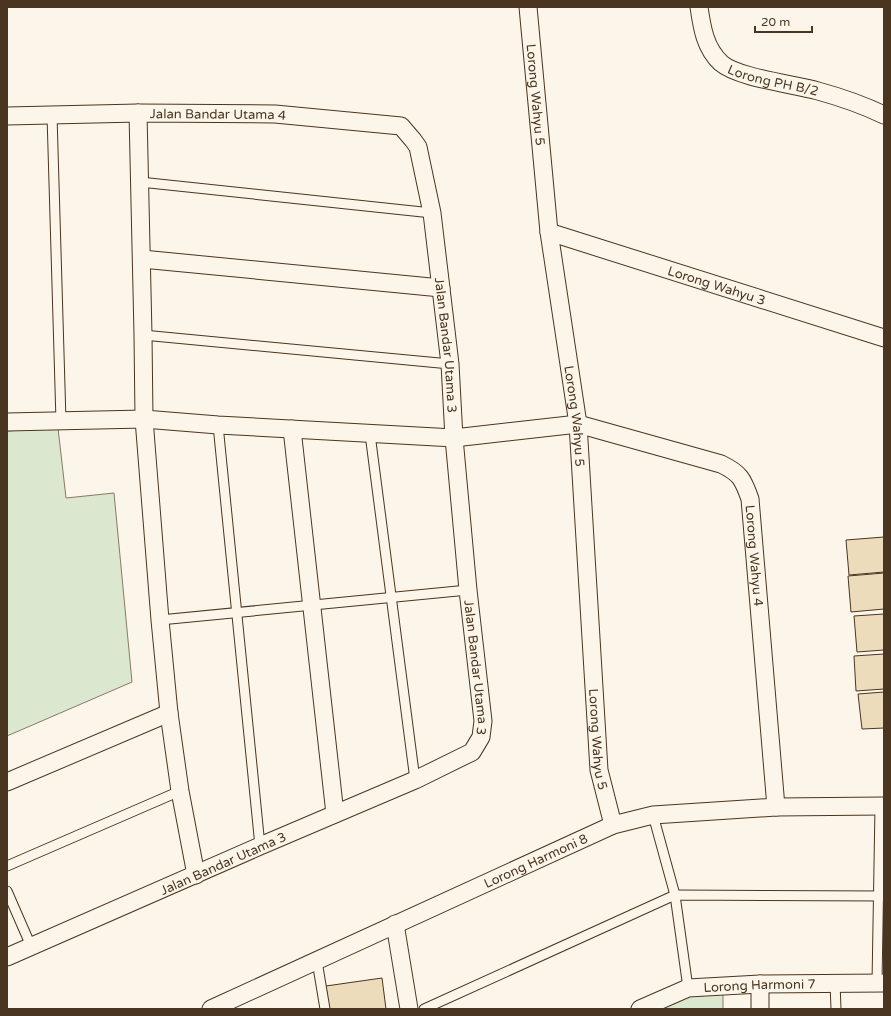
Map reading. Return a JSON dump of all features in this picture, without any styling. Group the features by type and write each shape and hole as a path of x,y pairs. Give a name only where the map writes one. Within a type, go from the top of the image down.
{"street":[{"name":"Lorong Wahyu 5","path":"528,7 549,232 578,424 599,770 613,825"},
{"name":"Lorong PH B/2","path":"699,7 702,29 709,48 722,63 738,73 818,91 873,109 884,115"},
{"name":"Jalan Bandar Utama 4","path":"7,116 138,113 275,114 401,126 418,147"},
{"path":"138,113 144,335 144,419 169,713 180,791 196,875"},
{"name":"Jalan Bandar Utama 3","path":"7,957 414,780 472,752 481,736 483,721 468,590 454,438 450,364 432,213 418,147"},
{"name":"Lorong Wahyu 3","path":"549,232 884,338"},
{"path":"142,259 441,288"},
{"path":"7,422 144,419 218,426 454,438 578,424"},
{"name":"Lorong Wahyu 4","path":"578,424 721,464 734,470 744,483 750,499 776,806"},
{"path":"292,429 335,814"},
{"path":"7,782 169,713"},
{"name":"Lorong Harmoni 8","path":"211,1009 237,1004 317,961 613,825 653,815 776,806 882,806"},
{"path":"396,924 410,1009"},
{"name":"Lorong Harmoni 7","path":"640,1009 688,988 835,982 880,983"},
{"path":"760,984 760,1009"}],"lane":[{"path":"52,115 61,421"},
{"path":"140,182 432,213"},
{"path":"144,335 450,364"},
{"path":"218,426 260,846"},
{"path":"370,434 414,780"},
{"path":"160,620 236,611 468,590"},
{"path":"7,866 180,791"},
{"path":"880,983 882,806"},
{"path":"653,815 675,895 688,988"},
{"path":"7,891 32,946"},
{"path":"424,1009 675,895 881,896"},
{"path":"317,961 325,1009"},
{"path":"835,982 836,1009"}],"green space":[{"path":"58,428 66,498 114,493 132,682 7,736 7,431"},
{"path":"723,984 723,1009 634,1009"}],"building":[{"path":"884,537 884,572 849,575 846,540"},
{"path":"884,573 884,609 851,612 848,576"},
{"path":"884,614 884,650 857,652 854,616"},
{"path":"884,654 884,689 856,691 854,656"},
{"path":"884,692 884,728 862,729 858,694"},
{"path":"382,978 386,1009 329,1009 326,986"}]}
